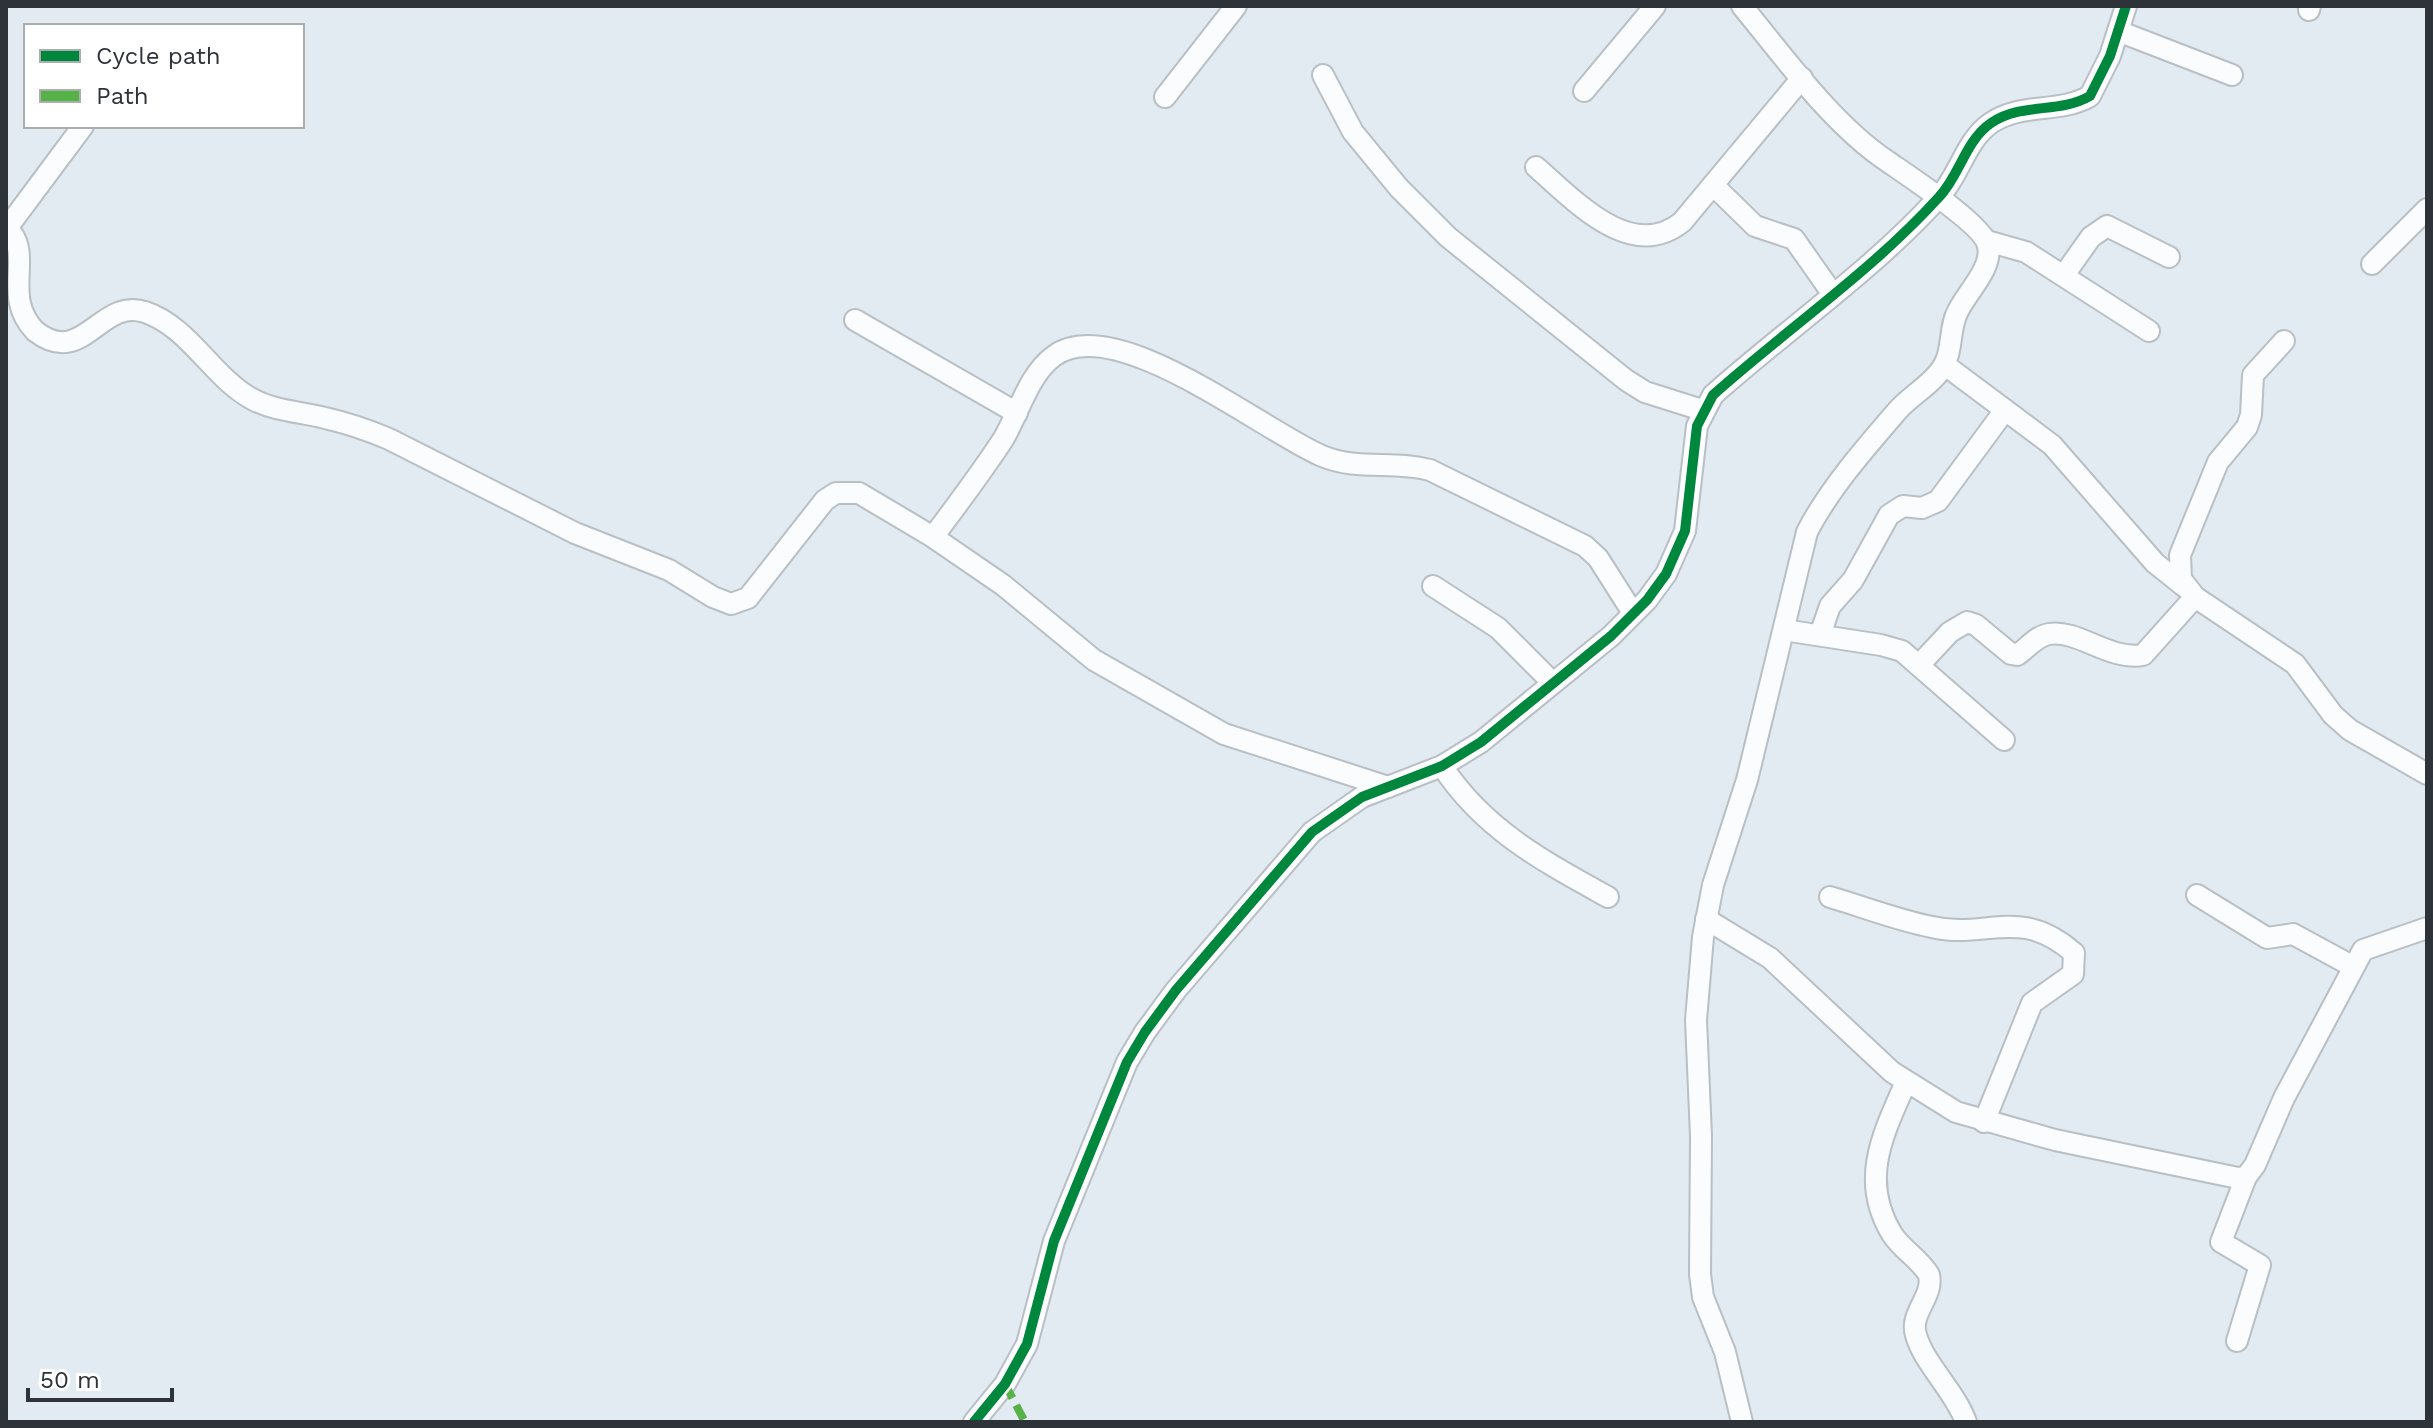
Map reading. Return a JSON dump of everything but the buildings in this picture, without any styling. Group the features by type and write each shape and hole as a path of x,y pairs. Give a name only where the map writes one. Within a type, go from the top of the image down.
{"street":[{"path":"1165,97 1236,6"},
{"path":"1584,91 1655,6"},
{"path":"1742,6 1802,78 1876,154 1945,202 1983,236 2026,252 2149,331"},
{"path":"974,1422 1005,1384 1027,1344 1054,1241 1127,1062 1176,990 1312,832 1341,810 1442,766 1481,742 1611,636 1666,574 1685,531 1690,509 1693,445 1702,410 1713,395 1945,202 1976,136 1990,124 2027,107 2069,104 2090,96 2100,80 2126,6"},
{"path":"2118,31 2232,75"},
{"path":"1323,75 1353,132 1377,165 1448,237 1626,380 1645,392 1702,410"},
{"path":"1536,167 1599,219 1642,237 1671,231 1802,78"},
{"path":"81,128 6,228 17,246 13,304 22,318 48,339 74,342 117,313 143,311 176,331 233,386 256,401 358,427 389,439 575,533 669,570 723,603 740,603 748,598 825,500 836,493 859,493 933,537 1003,585 1094,660 1224,734 1388,787"},
{"path":"1713,185 1755,226 1794,239 1832,293"},
{"path":"2372,264 2427,209"},
{"path":"2064,275 2091,237 2107,226 2169,257"},
{"path":"1742,1422 1725,1352 1703,1297 1700,1274 1701,1136 1696,1020 1706,919 1713,885 1747,780 1803,542 1814,518 1899,409 1945,365 1955,315 1987,261 1983,236"},
{"path":"855,320 1017,413"},
{"path":"2191,593 2179,566 2187,536 2218,462 2247,427 2253,375 2284,341"},
{"path":"933,537 1002,441 1052,357 1076,344 1116,350 1214,392 1323,456 1361,467 1387,464 1430,470 1523,519 1570,537 1598,558 1633,613"},
{"path":"1945,365 2073,465 2155,563 2191,593 2295,664 2333,715 2350,730 2427,774"},
{"path":"1820,635 1830,606 1853,580 1889,515 1903,506 1922,508 1938,501 2005,410"},
{"path":"1433,586 1498,628 1552,682"},
{"path":"1920,664 1950,632 1967,622 2017,655 2038,638 2049,634 2070,637 2121,656 2143,655 2191,593"},
{"path":"1784,630 1902,651 2004,740"},
{"path":"1442,766 1458,792 1509,841 1608,897"},
{"path":"2197,895 2267,938 2293,934 2352,966"},
{"path":"1830,897 1933,928 2022,927 2056,940 2074,953 2077,961 2073,974 2042,995 2027,1011 1984,1122"},
{"path":"1706,919 1770,958 1906,1082 1956,1112 1984,1122 2228,1177 2246,1177"},
{"path":"2237,1341 2260,1265 2221,1242 2246,1177 2255,1165 2284,1098 2352,966 2372,944 2427,928"},
{"path":"1906,1082 1877,1151 1875,1188 1893,1235 1929,1275 1930,1289 1916,1318 1916,1335 1966,1422"}],"marked path":[{"path":"1005,1384 1025,1422"}],"cycle path":[{"path":"974,1422 1005,1384 1027,1344 1054,1241 1127,1062 1176,990 1312,832 1362,797 1442,766 1481,742 1611,636 1647,600 1666,574 1685,531 1697,426 1713,395 1858,275 1913,224 1946,188 1982,130 2015,112 2066,105 2090,96 2110,56 2126,6"}]}
